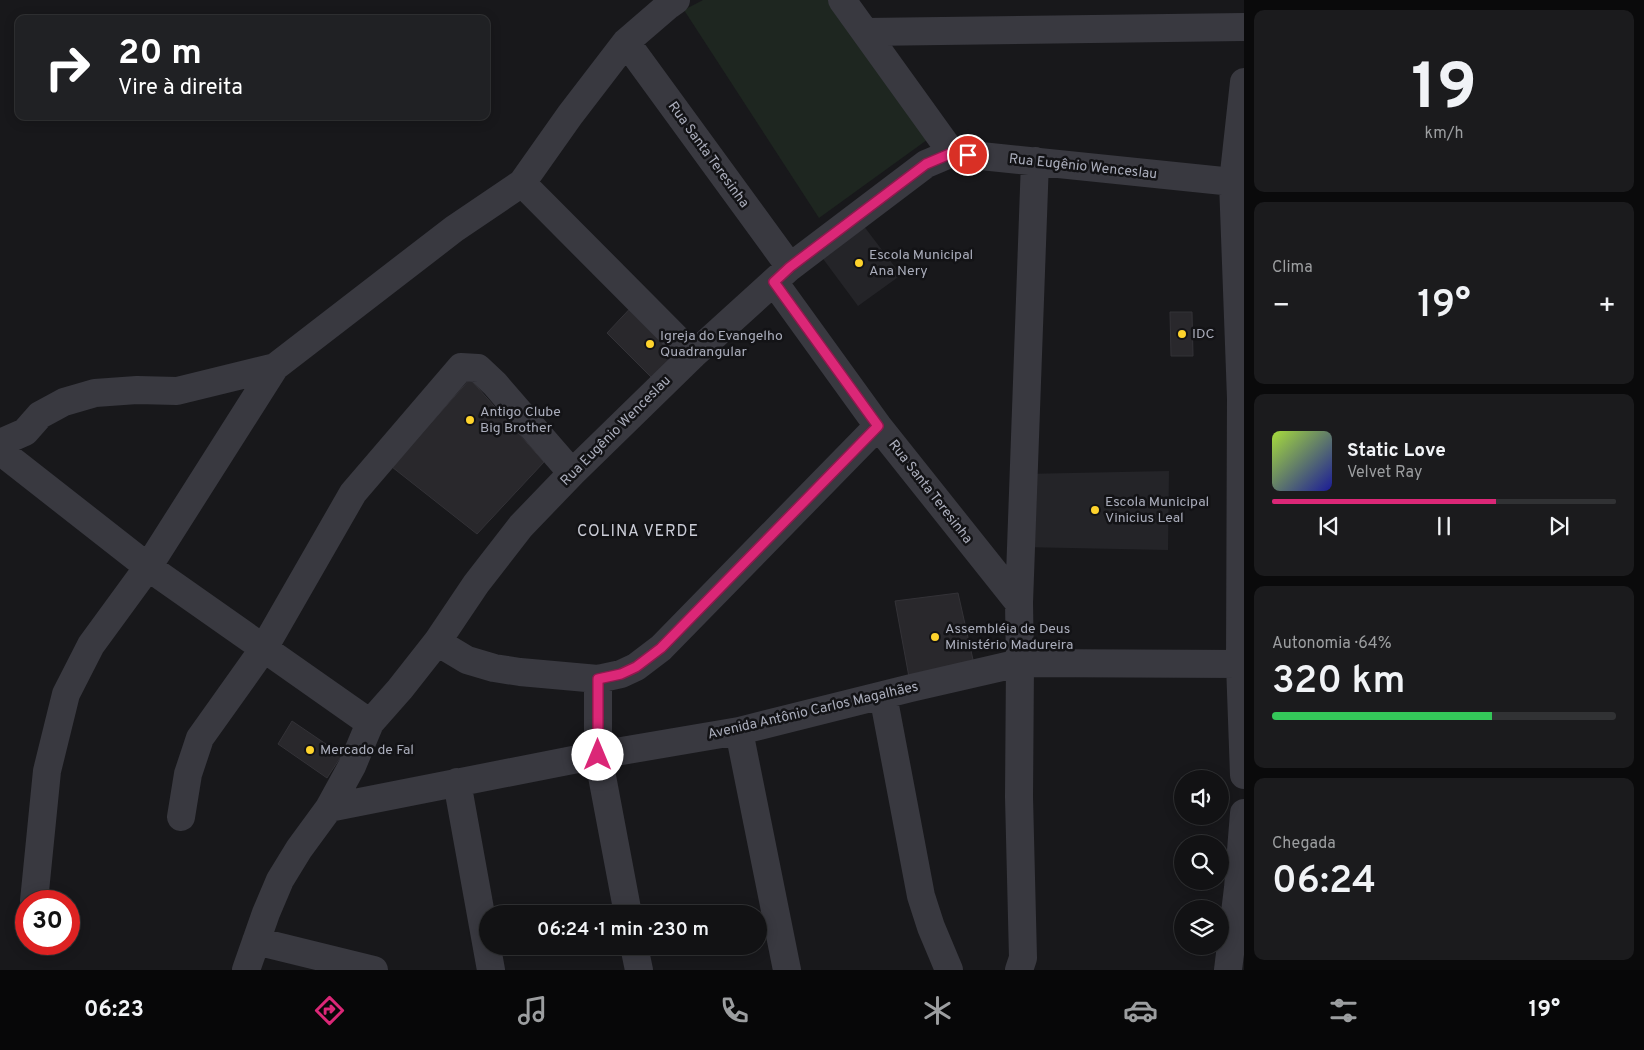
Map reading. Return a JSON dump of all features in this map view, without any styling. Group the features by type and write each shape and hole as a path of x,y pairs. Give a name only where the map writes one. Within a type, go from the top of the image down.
{"street":[{"path":"35,890 47,771 66,694 91,645 148,567 275,367 454,229 522,183 570,114 626,42 676,0"},
{"path":"842,0 952,153"},
{"path":"866,32 1244,27"},
{"name":"Rua Santa Teresinha","path":"626,42 782,275 878,426 1019,603"},
{"path":"1244,82 1233,182 1241,398 1240,664 1244,775"},
{"name":"Rua Eugênio Wenceslau","path":"246,970 280,880 299,849 329,808 352,766 370,723 437,642 476,584 521,526 572,473 693,355 782,275 926,164 952,153 1233,182"},
{"path":"1019,970 1023,958 1019,797 1019,603 1035,162"},
{"path":"522,183 693,355"},
{"path":"181,816 188,774 200,738 264,648 353,493 461,366 478,368 495,384 572,473"},
{"path":"0,443 25,432 40,415 64,402 94,393 177,391 275,367"},
{"path":"437,642 467,660 494,668 520,672 598,679 628,671 661,648 878,426"},
{"path":"0,451 148,567 370,723"},
{"name":"Avenida Antônio Carlos Magalhães","path":"329,808 598,755 739,731 883,694 1020,663 1240,664"},
{"path":"598,679 598,755 626,905"},
{"path":"883,694 921,896 931,927 949,970"},
{"path":"739,731 787,970"},
{"path":"457,782 491,970"},
{"path":"1228,970 1238,888 1244,813"},
{"path":"256,941 374,970"},
{"path":"636,955 639,970"}],"shaded area":[{"path":"703,0 831,0 931,137 819,218 684,10"},
{"name":"Escola Municipal Ana Nery","path":"860,221 901,275 858,306 818,252"},
{"name":"Escola Municipal Vinicius Leal","path":"1169,471 1168,550 1021,547 1023,474"}],"building":[{"name":"Igreja do Evangelho Quadrangular","path":"638,300 693,355 661,387 607,333"},
{"name":"IDC","path":"1170,312 1192,312 1193,356 1171,356"},
{"name":"Antigo Clube Big Brother","path":"470,379 544,462 477,534 392,467"},
{"name":"Assembléia de Deus Ministério Madureira","path":"958,593 976,673 911,688 895,601"},
{"name":"Mercado de Fal","path":"292,721 342,755 327,778 278,744"}],"place":[{"name":"Escola Municipal Ana Nery","path":"859,263"},
{"name":"IDC","path":"1182,334"},
{"name":"Igreja do Evangelho Quadrangular","path":"650,344"},
{"name":"Antigo Clube Big Brother","path":"470,420"},
{"name":"Escola Municipal Vinicius Leal","path":"1095,510"},
{"name":"Assembléia de Deus Ministério Madureira","path":"935,637"},
{"name":"Mercado de Fal","path":"310,750"}],"district":[{"name":"COLINA VERDE","path":"638,532"}],"route":[{"path":"598,755 598,679 621,674 636,667 661,648 878,426 774,282 790,267 926,164 952,153 968,155"}]}
